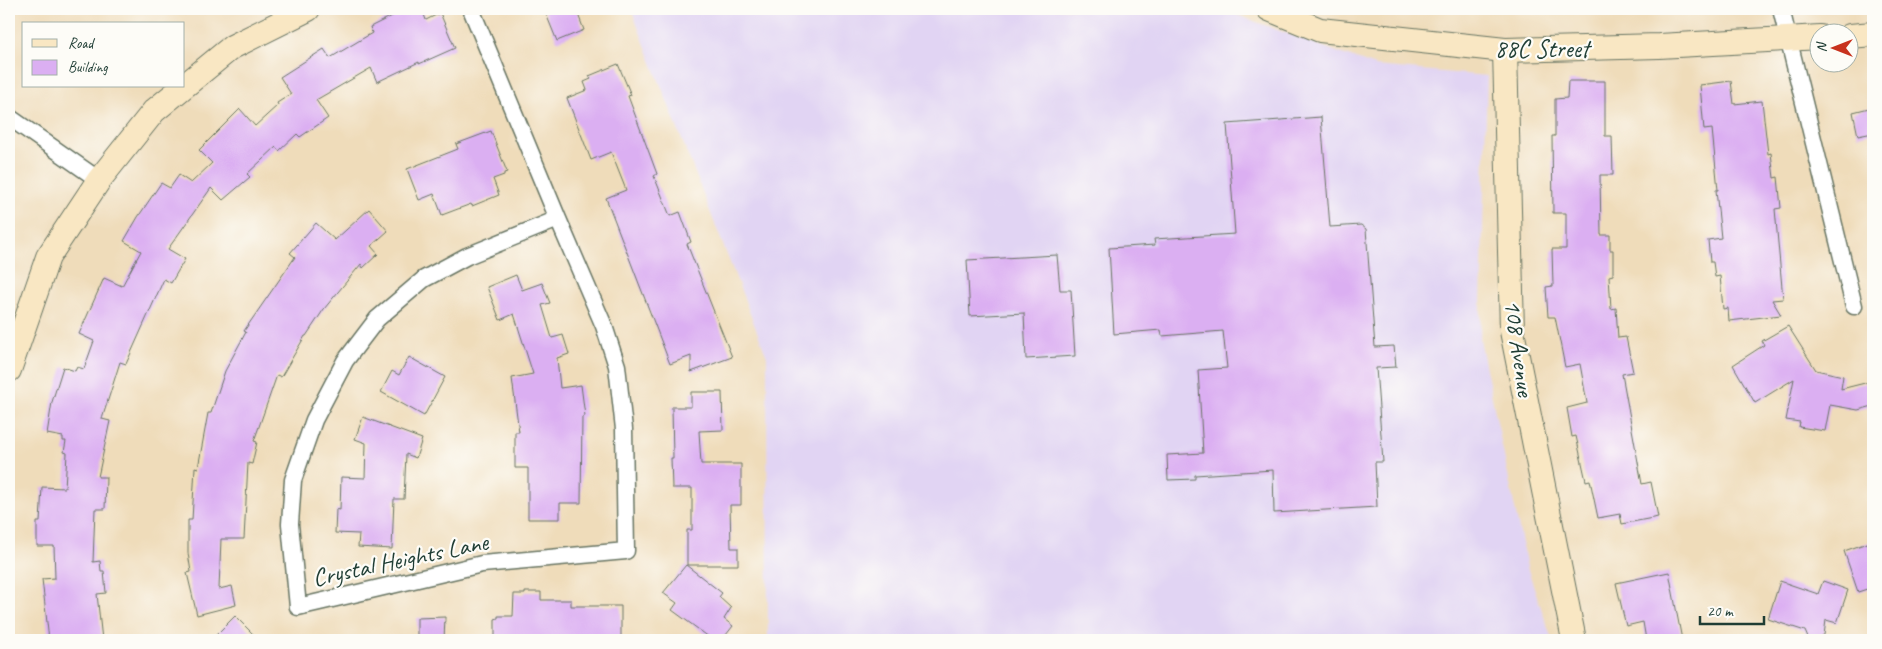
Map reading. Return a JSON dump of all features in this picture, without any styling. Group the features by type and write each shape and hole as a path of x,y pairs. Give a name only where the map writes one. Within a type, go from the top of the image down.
{"street":[{"path":"185,87 232,48 283,15 308,9"},
{"name":"Crystal Heights Lane","path":"471,9 604,326 617,366 624,428 626,551 482,564 298,607 290,524 294,480 314,420 345,361 377,319 424,279 467,256 558,219"},
{"name":"88C Street","path":"1269,9 1320,30 1505,50 1659,46 1810,38"},
{"path":"1781,9 1790,39 1854,306"},
{"path":"1860,35 1873,34"},
{"name":"108 Avenue","path":"1505,50 1512,331 1574,640"},
{"path":"9,370 48,257 99,180 154,112 183,88"},
{"path":"9,117 99,180"}],"shaded area":[{"path":"631,9 1221,9 1375,66 1487,76 1480,340 1527,567 1552,640 768,640 767,357"}],"building":[{"path":"406,9 422,9 426,20 440,13 455,48 419,64 419,62 377,82 371,68 316,100 328,118 300,137 297,134 279,151 276,147 247,174 250,177 223,200 211,188 168,249 185,259 171,283 164,279 126,364 120,362 102,419 110,421 98,477 106,477 105,509 95,509 93,562 100,561 101,571 104,571 106,593 97,594 102,640 49,640 42,579 55,578 54,546 37,546 37,522 40,522 42,487 65,488 67,453 64,452 66,441 63,441 63,437 47,434 52,402 63,367 75,371 77,367 84,369 94,341 79,334 104,278 122,286 141,251 124,241 161,183 170,188 179,175 191,183 212,163 199,150 240,109 255,126 278,105 277,103 291,94 280,77 324,49 330,58 372,33 370,27"},
{"path":"544,9 576,9 584,30 557,41"},
{"path":"618,64 631,95 628,96 657,174 654,176 670,216 680,212 691,242 687,244 732,357 691,372 691,356 670,364 606,198 626,190 611,152 591,160 567,98 587,90 584,82 591,79 589,76"},
{"path":"1568,81 1605,81 1605,136 1612,136 1613,175 1600,175 1601,235 1610,235 1610,250 1613,250 1613,275 1609,276 1611,309 1616,308 1618,338 1626,337 1633,372 1622,374 1642,484 1651,482 1658,517 1622,524 1620,514 1598,518 1590,480 1586,481 1576,436 1572,437 1567,408 1587,403 1580,364 1565,367 1555,317 1548,317 1546,287 1553,286 1552,249 1566,249 1566,213 1553,213 1552,136 1555,136 1555,99 1567,98"},
{"path":"1731,81 1734,104 1762,101 1768,154 1771,153 1774,178 1778,177 1781,208 1775,209 1783,299 1772,300 1781,315 1729,321 1728,308 1723,309 1720,276 1715,277 1713,262 1710,262 1708,240 1721,238 1712,129 1704,130 1700,85"},
{"path":"1873,107 1873,133 1858,136 1853,112"},
{"path":"1321,117 1330,227 1361,225 1366,229 1375,347 1394,346 1396,367 1376,368 1383,462 1375,462 1377,507 1274,513 1273,470 1195,475 1195,479 1168,480 1167,455 1203,453 1198,370 1227,368 1223,331 1162,336 1161,330 1114,334 1109,248 1155,245 1154,239 1235,234 1227,124"},
{"path":"491,131 507,172 493,179 499,195 442,215 434,194 419,200 407,169 458,149 456,144"},
{"path":"369,209 388,231 371,246 378,254 363,268 361,264 324,309 305,336 281,377 277,375 254,441 257,442 252,464 248,463 244,539 221,539 219,589 232,586 236,605 197,615 187,573 191,572 188,553 188,520 192,520 195,467 198,468 208,413 211,413 225,371 246,332 244,331 295,257 290,253 316,223 335,240"},
{"path":"1057,255 1060,290 1071,290 1075,356 1026,359 1024,313 970,316 967,260"},
{"path":"516,275 522,290 542,283 550,303 542,305 552,338 563,335 569,354 557,358 560,388 581,385 585,416 582,417 581,503 560,503 560,519 528,519 528,468 515,468 515,432 519,432 512,378 533,374 514,314 500,320 487,287"},
{"path":"1788,326 1816,370 1843,376 1841,389 1873,381 1873,406 1858,410 1830,405 1825,431 1799,427 1800,422 1786,420 1794,379 1755,403 1733,365 1764,345 1762,341"},
{"path":"409,357 445,377 424,416 381,392 392,371 399,375"},
{"path":"691,392 722,392 723,430 699,431 701,464 741,464 741,505 730,505 731,548 738,548 738,565 687,565 687,530 692,530 692,488 672,488 672,407 691,407"},
{"path":"363,417 422,439 416,458 406,454 404,499 394,499 392,549 358,547 359,534 335,533 336,509 340,510 341,477 365,478 366,443 355,439"},
{"path":"1873,541 1873,587 1858,592 1844,551"},
{"path":"686,565 722,593 719,597 731,608 724,619 733,626 722,640 713,640 672,610 677,603 663,593"},
{"path":"1669,572 1682,640 1646,640 1643,622 1626,626 1616,583"},
{"path":"1780,581 1818,594 1823,581 1848,590 1837,623 1826,620 1824,635 1815,640 1808,638 1805,631 1768,619"},
{"path":"525,592 541,592 541,600 571,600 571,606 621,606 621,640 495,640 495,619 498,616 513,616 514,594 525,594"},
{"path":"235,616 259,640 211,640"},
{"path":"445,617 444,640 417,640 417,618"}]}
